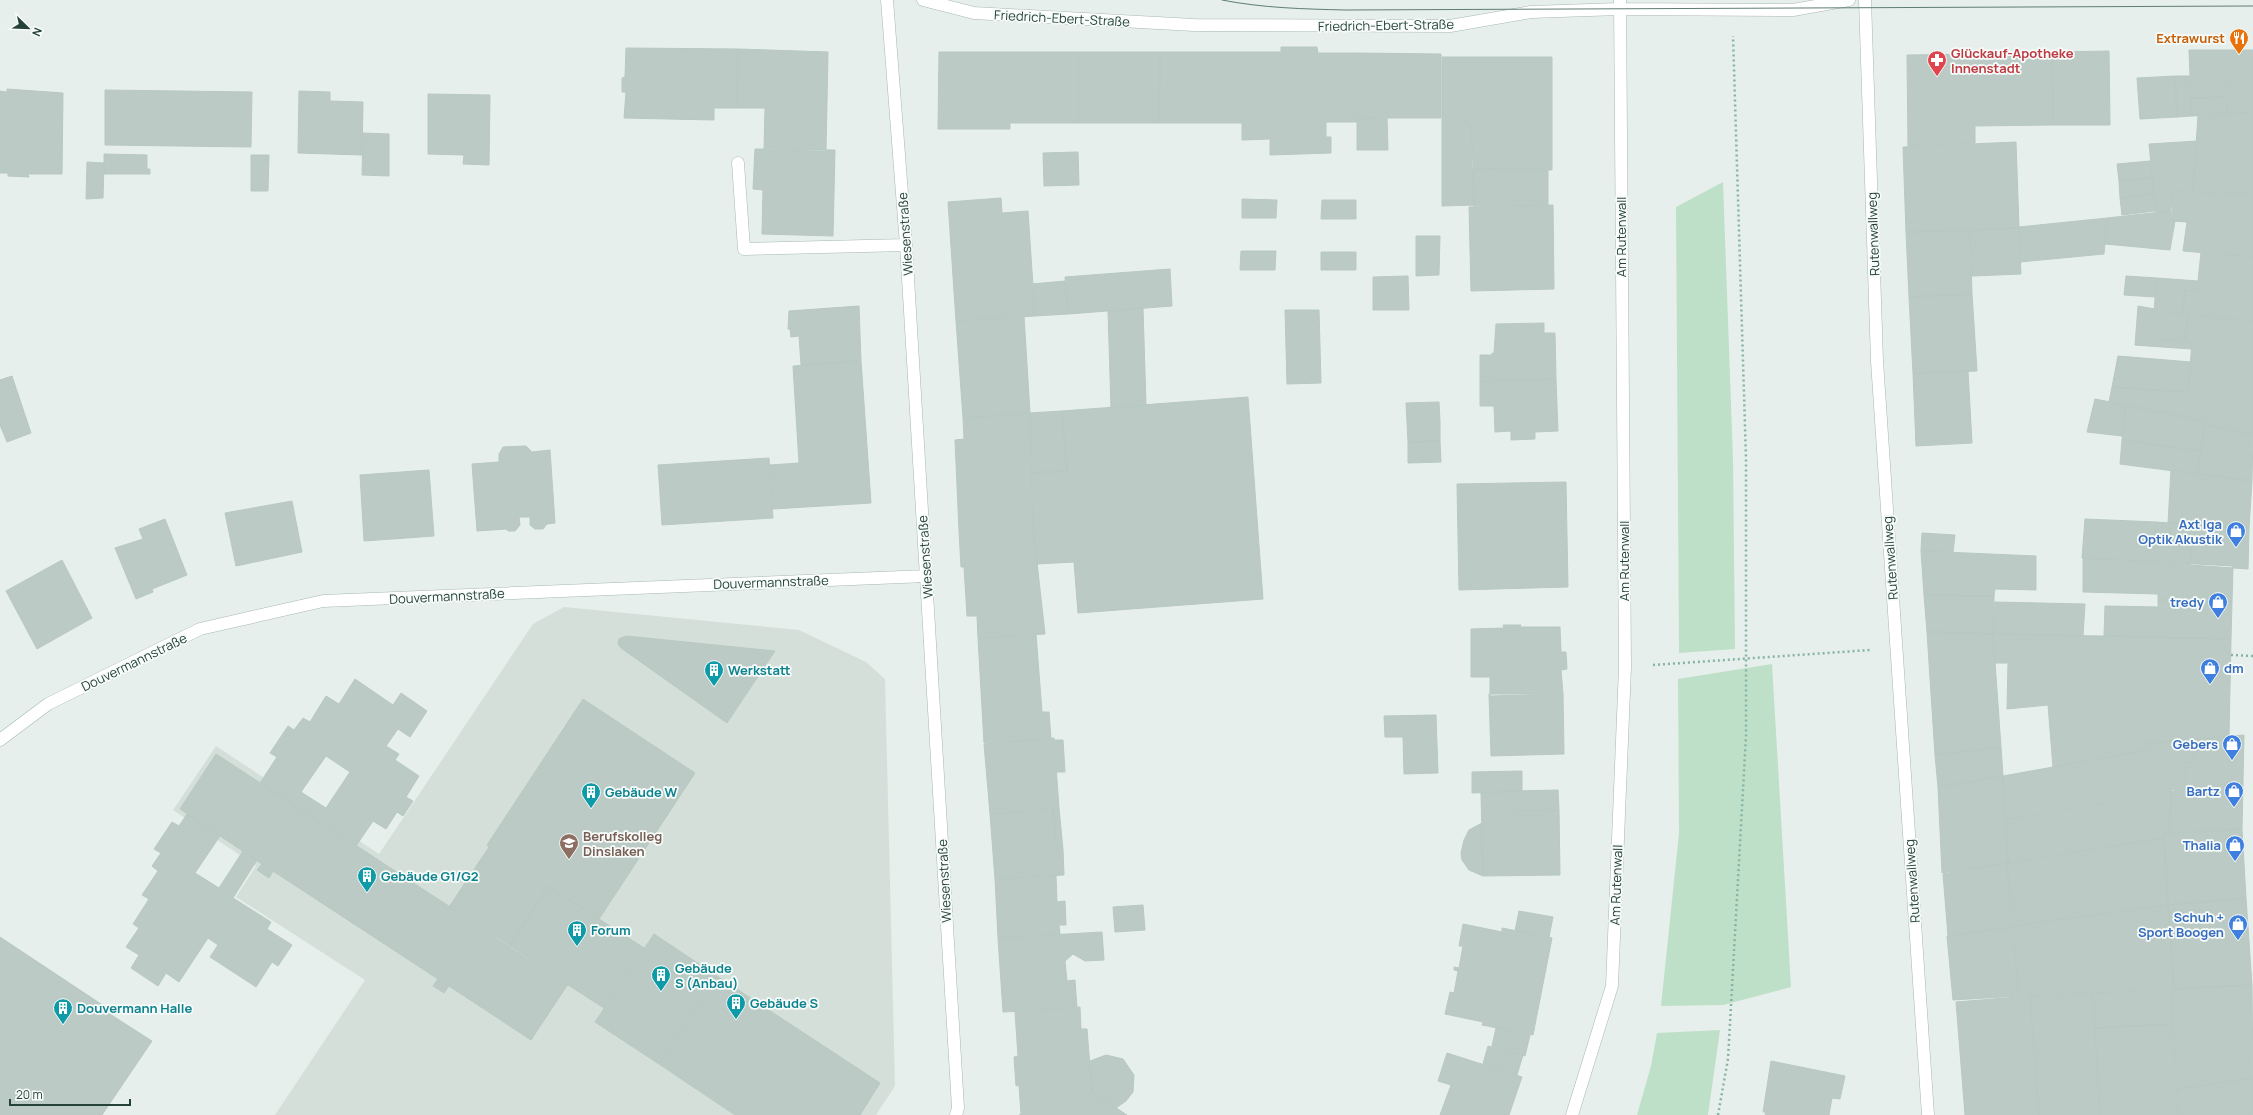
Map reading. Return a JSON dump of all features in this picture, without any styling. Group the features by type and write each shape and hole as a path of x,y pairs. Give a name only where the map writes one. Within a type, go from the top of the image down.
{"street":[{"name":"Wiesenstraße","path":"887,0 906,245 958,1108 956,1115"},
{"name":"Friedrich-Ebert-Straße","path":"923,0 974,13 1194,25 1450,26 1531,12 1620,4 1733,10 1793,10 1850,0"},
{"name":"Rutenwallweg","path":"1865,0 1870,81 1877,361 1895,648 1928,1115"},
{"name":"Am Rutenwall","path":"1572,1115 1612,986 1625,667 1620,4"},
{"path":"738,163 744,249 906,245"},
{"name":"Douvermannstraße","path":"0,740 48,704 200,629 323,601 926,576"}],"path":[{"path":"1718,1115 1728,1060 1746,736 1746,459 1733,10"},
{"path":"1625,667 1895,648"},
{"path":"2231,655 2253,656"}],"shaded area":[{"name":"Berufskolleg Dinslaken","path":"564,607 799,630 866,662 885,679 895,1086 876,1115 275,1115 365,980 236,897 256,866 173,810 216,746 379,854 533,624"}],"green space":[{"path":"1723,182 1733,459 1735,649 1679,653 1676,207"},
{"path":"1772,664 1791,987 1723,1005 1661,1006 1679,833 1678,679"},
{"path":"1720,1030 1708,1115 1637,1115 1651,1066 1657,1033"}],"building":[{"path":"1281,47 1317,47 1318,53 1357,53 1357,122 1326,122 1326,137 1331,137 1331,153 1270,155 1270,139 1242,140 1242,52 1281,52"},
{"path":"626,48 738,49 737,108 714,108 714,120 624,118 626,92 622,92 622,78 625,77"},
{"path":"738,49 828,52 826,151 764,150 765,108 737,108"},
{"path":"2189,50 2227,50 2227,86 2187,86 2187,76 2190,76"},
{"path":"2227,50 2253,50 2253,112 2227,114"},
{"path":"2109,51 2110,125 2053,125 2052,52"},
{"path":"939,52 1010,52 1010,129 938,129"},
{"path":"1010,52 1079,52 1079,123 1010,123"},
{"path":"1079,52 1160,52 1159,123 1079,123"},
{"path":"1160,52 1242,52 1242,123 1159,123"},
{"path":"1357,53 1441,54 1441,118 1357,118"},
{"path":"2052,53 2053,125 1975,126 1975,143 1908,146 1907,55"},
{"path":"1442,57 1552,57 1552,170 1472,169 1472,127 1463,117 1442,117"},
{"path":"2175,76 2177,117 2140,119 2137,78"},
{"path":"2175,76 2187,76 2187,86 2227,86 2228,97 2191,98 2192,116 2177,117"},
{"path":"7,89 63,93 62,174 28,174 29,177 8,176 8,173 0,173 0,91 7,92"},
{"path":"105,90 252,92 251,147 105,145"},
{"path":"299,91 330,92 330,101 363,102 362,155 298,153"},
{"path":"428,94 490,95 489,165 463,164 464,155 428,154"},
{"path":"2228,97 2227,114 2192,116 2191,98"},
{"path":"2253,112 2253,194 2193,192 2198,115"},
{"path":"1387,117 1388,150 1357,150 1357,118"},
{"path":"1442,117 1463,117 1472,127 1474,205 1442,206"},
{"path":"363,133 389,134 389,176 362,175"},
{"path":"2197,141 2193,192 2172,192 2171,211 2156,213 2149,144"},
{"path":"2016,142 2019,228 1906,232 1903,147"},
{"path":"755,149 835,150 833,236 762,234 763,190 753,189"},
{"path":"1078,152 1079,185 1044,186 1043,153"},
{"path":"104,154 147,155 147,169 150,169 150,174 104,174"},
{"path":"251,155 269,155 268,191 251,191"},
{"path":"2150,161 2152,178 2119,181 2117,164"},
{"path":"87,162 104,163 103,198 86,199"},
{"path":"1473,169 1548,170 1548,205 1474,206"},
{"path":"2152,178 2154,194 2120,198 2119,181"},
{"path":"2172,192 2253,194 2253,257 2183,251 2187,222 2173,221"},
{"path":"2154,194 2155,211 2122,215 2120,198"},
{"path":"1001,198 1002,213 1028,211 1035,316 956,321 948,202"},
{"path":"1242,199 1277,200 1276,218 1242,218"},
{"path":"1322,200 1356,200 1356,219 1321,219"},
{"path":"1553,205 1554,289 1471,291 1469,207"},
{"path":"2171,211 2173,221 2175,221 2170,250 2105,244 2107,218"},
{"path":"2107,218 2104,254 2020,262 2019,227"},
{"path":"2019,228 2021,274 1972,276 1970,230"},
{"path":"1970,230 1972,294 1909,297 1906,232"},
{"path":"1416,236 1440,236 1439,275 1416,276"},
{"path":"1241,251 1276,251 1275,270 1240,270"},
{"path":"1321,252 1356,252 1356,270 1321,270"},
{"path":"2201,252 2253,257 2253,321 2183,315 2185,290 2197,291"},
{"path":"1170,269 1172,306 1068,314 1065,277"},
{"path":"1408,276 1409,310 1373,310 1373,277"},
{"path":"2126,276 2157,278 2155,297 2124,295"},
{"path":"2157,278 2198,281 2197,291 2185,290 2183,314 2154,310"},
{"path":"1065,281 1068,314 1035,316 1032,284"},
{"path":"1972,294 1977,371 1913,373 1909,297"},
{"path":"859,306 861,361 801,365 799,336 791,337 790,329 788,329 789,311"},
{"path":"2138,306 2188,315 2185,341 2162,340 2162,347 2135,345"},
{"path":"1143,308 1146,405 1111,408 1108,311"},
{"path":"1285,310 1319,310 1321,383 1287,384"},
{"path":"2188,315 2253,321 2253,435 2205,425 2205,421 2109,402 2112,387 2188,392 2192,342 2185,341"},
{"path":"1024,316 1030,413 963,418 956,321"},
{"path":"1544,323 1544,333 1555,333 1556,379 1480,381 1480,355 1492,355 1492,353 1494,353 1496,324"},
{"path":"2162,340 2192,342 2192,349 2162,347"},
{"path":"2118,356 2191,362 2188,392 2112,387"},
{"path":"861,361 871,503 773,509 770,465 799,463 793,366"},
{"path":"1968,371 1972,443 1916,446 1913,373"},
{"path":"12,376 31,433 7,442 0,425 0,380"},
{"path":"1556,379 1558,431 1535,432 1535,439 1511,440 1511,431 1495,432 1494,406 1480,406 1480,381"},
{"path":"1248,397 1263,599 1078,613 1074,562 1037,564 1033,527 1031,473 1067,471 1062,411"},
{"path":"2095,399 2126,405 2122,436 2087,432"},
{"path":"1439,402 1440,422 1407,422 1406,403"},
{"path":"2126,405 2205,421 2201,451 2122,440"},
{"path":"1062,411 1067,471 1031,473 1030,413"},
{"path":"1030,413 1033,527 1045,634 978,638 977,616 967,616 964,567 961,567 955,440 964,439 963,418"},
{"path":"1407,422 1440,422 1440,441 1408,442"},
{"path":"2205,425 2253,435 2252,481 2197,474"},
{"path":"2122,440 2201,451 2197,474 2120,464"},
{"path":"1440,441 1441,462 1408,463 1408,442"},
{"path":"526,446 532,452 550,450 555,523 547,524 543,529 535,529 530,525 530,517 519,517 520,525 515,531 508,531 506,529 477,531 472,464 499,462 499,454 503,447"},
{"path":"769,458 773,518 662,525 658,465"},
{"path":"429,470 434,536 364,541 360,475"},
{"path":"2171,470 2252,481 2249,528 2168,523"},
{"path":"1566,482 1568,587 1459,590 1457,484"},
{"path":"292,501 302,552 236,566 225,513"},
{"path":"165,519 187,575 152,589 153,592 136,599 115,548 143,539 139,529"},
{"path":"2085,519 2156,522 2155,548 2191,549 2190,563 2082,558"},
{"path":"2156,522 2170,523 2169,548 2155,548"},
{"path":"2170,523 2194,524 2191,549 2169,548"},
{"path":"2194,524 2249,528 2248,569 2190,565"},
{"path":"1922,533 1955,535 1953,552 1921,551"},
{"path":"1921,551 2036,556 2036,590 1995,589 1994,596 1924,595"},
{"path":"2083,558 2233,566 2232,602 2158,600 2158,594 2083,592"},
{"path":"62,560 92,618 37,649 6,591"},
{"path":"1924,595 1994,596 1994,634 1927,632"},
{"path":"2158,600 2232,602 2231,639 2104,636 2105,606 2158,607"},
{"path":"1995,602 2085,604 2083,636 1994,634"},
{"path":"1503,625 1521,625 1520,627 1560,627 1561,652 1566,652 1567,669 1561,670 1563,694 1490,696 1490,677 1471,677 1471,629 1504,628"},
{"path":"1927,632 1993,634 2001,747 1935,755"},
{"path":"1036,634 1042,712 1049,712 1051,739 984,743 978,638"},
{"path":"1993,634 2104,636 2104,758 2053,767 2048,705 2007,709 2008,663 1995,663"},
{"name":"Werkstatt","path":"626,636 775,651 727,723 621,648 618,644 619,639"},
{"path":"2104,636 2231,639 2229,736 2147,743 2147,750 2104,758"},
{"path":"355,679 393,705 401,693 427,711 410,737 398,729 386,746 399,754 395,760 419,776 406,797 413,801 403,816 397,812 386,829 373,821 356,846 260,783 277,757 270,753 288,726 294,730 303,718 310,722 326,696 339,704","holes":["326,756 350,772 326,808 301,792"]},
{"path":"1489,694 1563,694 1564,754 1491,756"},
{"name":"Gebäude W","path":"583,699 695,773 599,919 548,886 509,947 449,907 489,847 487,845"},
{"path":"1436,715 1438,773 1404,774 1403,737 1385,737 1384,716"},
{"path":"2244,735 2243,783 2185,789 2185,763 2194,762 2195,739"},
{"path":"1054,738 1059,808 990,814 984,744"},
{"path":"2195,739 2194,762 2185,763 2185,789 2005,820 2003,776 2148,750 2147,743"},
{"path":"1055,740 1063,740 1065,772 1057,772"},
{"path":"2001,747 2003,776 1938,787 1935,755"},
{"name":"Gebäude G1/G2","path":"216,754 568,984 531,1040 449,986 444,993 433,986 438,979 273,871 269,878 257,870 262,864 180,809"},
{"path":"1522,771 1522,791 1472,793 1472,772"},
{"path":"2003,776 2008,863 1942,873 1938,787"},
{"path":"2243,783 2242,829 2170,833 2171,790"},
{"path":"1558,790 1559,810 1515,811 1515,791"},
{"path":"1515,791 1515,811 1559,810 1560,875 1483,876 1481,793"},
{"path":"2171,792 2170,833 2164,834 2164,838 2008,863 2005,820"},
{"path":"1059,808 1063,850 1057,850 1053,809"},
{"path":"1053,809 1057,850 1063,850 1064,875 995,879 990,814"},
{"path":"187,814 220,836 195,873 219,888 243,851 257,860 233,898 271,922 267,929 292,945 278,966 272,962 256,987 210,957 218,945 208,938 179,982 166,973 158,986 131,968 139,955 126,947 139,928 133,924 149,899 142,895 158,871 152,866 161,853 154,849 172,822 179,826"},
{"path":"1482,823 1483,876 1469,870 1462,860 1461,853 1464,840 1469,830"},
{"path":"2242,829 2246,898 2168,905 2164,834"},
{"path":"2164,838 2168,905 2012,926 2007,863"},
{"path":"2007,863 2013,927 1948,936 1943,874"},
{"path":"1056,875 1057,902 1065,901 1066,925 1059,925 1060,934 998,938 995,879"},
{"name":"Forum","path":"548,886 644,948 604,1008 509,947"},
{"path":"2246,898 2252,985 2174,989 2168,905"},
{"path":"1143,905 1145,930 1115,932 1113,907"},
{"path":"2168,905 2174,989 2019,996 2012,926"},
{"path":"1519,911 1553,917 1549,937 1515,931"},
{"path":"1463,924 1502,932 1502,928 1552,938 1533,1035 1482,1025 1483,1022 1445,1014 1450,992 1454,993 1458,971 1454,970 1454,967 1459,968 1463,946 1459,946"},
{"path":"2013,927 2019,996 1953,1000 1947,936"},
{"path":"1102,932 1104,960 1085,961 1073,954 1065,961 1067,981 1075,980 1077,1008 1003,1012 998,938"},
{"name":"Gebäude S (Anbau)","path":"654,934 717,976 659,1064 595,1022"},
{"name":"Douvermann Halle","path":"0,937 104,1006 102,1009 152,1041 102,1115 0,1115"},
{"name":"Gebäude S","path":"717,976 880,1083 860,1115 735,1115 659,1064"},
{"path":"2252,985 2253,1078 2176,1089 2171,989"},
{"path":"2171,990 2173,1024 2095,1028 2093,993"},
{"path":"2093,993 2100,1115 2039,1115 2030,996"},
{"path":"2030,996 2039,1115 1965,1115 1956,1002"},
{"path":"1080,1007 1081,1029 1087,1029 1092,1092 1127,1115 1021,1115 1019,1085 1016,1086 1014,1057 1018,1056 1015,1012"},
{"path":"2173,1024 2178,1115 2100,1115 2095,1028"},
{"path":"1496,1028 1530,1035 1525,1056 1492,1046"},
{"path":"1488,1046 1523,1055 1517,1075 1483,1064"},
{"path":"1447,1053 1522,1077 1509,1115 1440,1115 1451,1085 1438,1081"},
{"path":"1106,1055 1123,1059 1134,1075 1133,1092 1126,1101 1116,1108 1092,1092 1090,1061"},
{"path":"1771,1061 1845,1076 1840,1099 1832,1098 1829,1115 1765,1115 1766,1112 1763,1112"},
{"path":"2253,1078 2253,1115 2178,1115 2176,1089"}],"tram line":[{"path":"1222,0 1237,3 1299,9 1345,10 2253,6"}],"place":[{"name":"Extrawurst","path":"2239,55"},
{"name":"Glückauf-Apotheke Innenstadt","path":"1937,77"},
{"name":"Axt Iga Optik Akustik","path":"2236,548"},
{"name":"tredy","path":"2218,619"},
{"name":"dm","path":"2210,685"},
{"name":"Werkstatt","path":"714,687"},
{"name":"Gebers","path":"2232,761"},
{"name":"Bartz","path":"2234,808"},
{"name":"Gebäude W","path":"591,809"},
{"name":"Berufskolleg Dinslaken","path":"569,860"},
{"name":"Thalia","path":"2235,862"},
{"name":"Gebäude G1/G2","path":"367,893"},
{"name":"Schuh + Sport Boogen","path":"2238,941"},
{"name":"Forum","path":"577,947"},
{"name":"Gebäude S (Anbau)","path":"661,992"},
{"name":"Gebäude S","path":"736,1020"},
{"name":"Douvermann Halle","path":"63,1025"}]}
